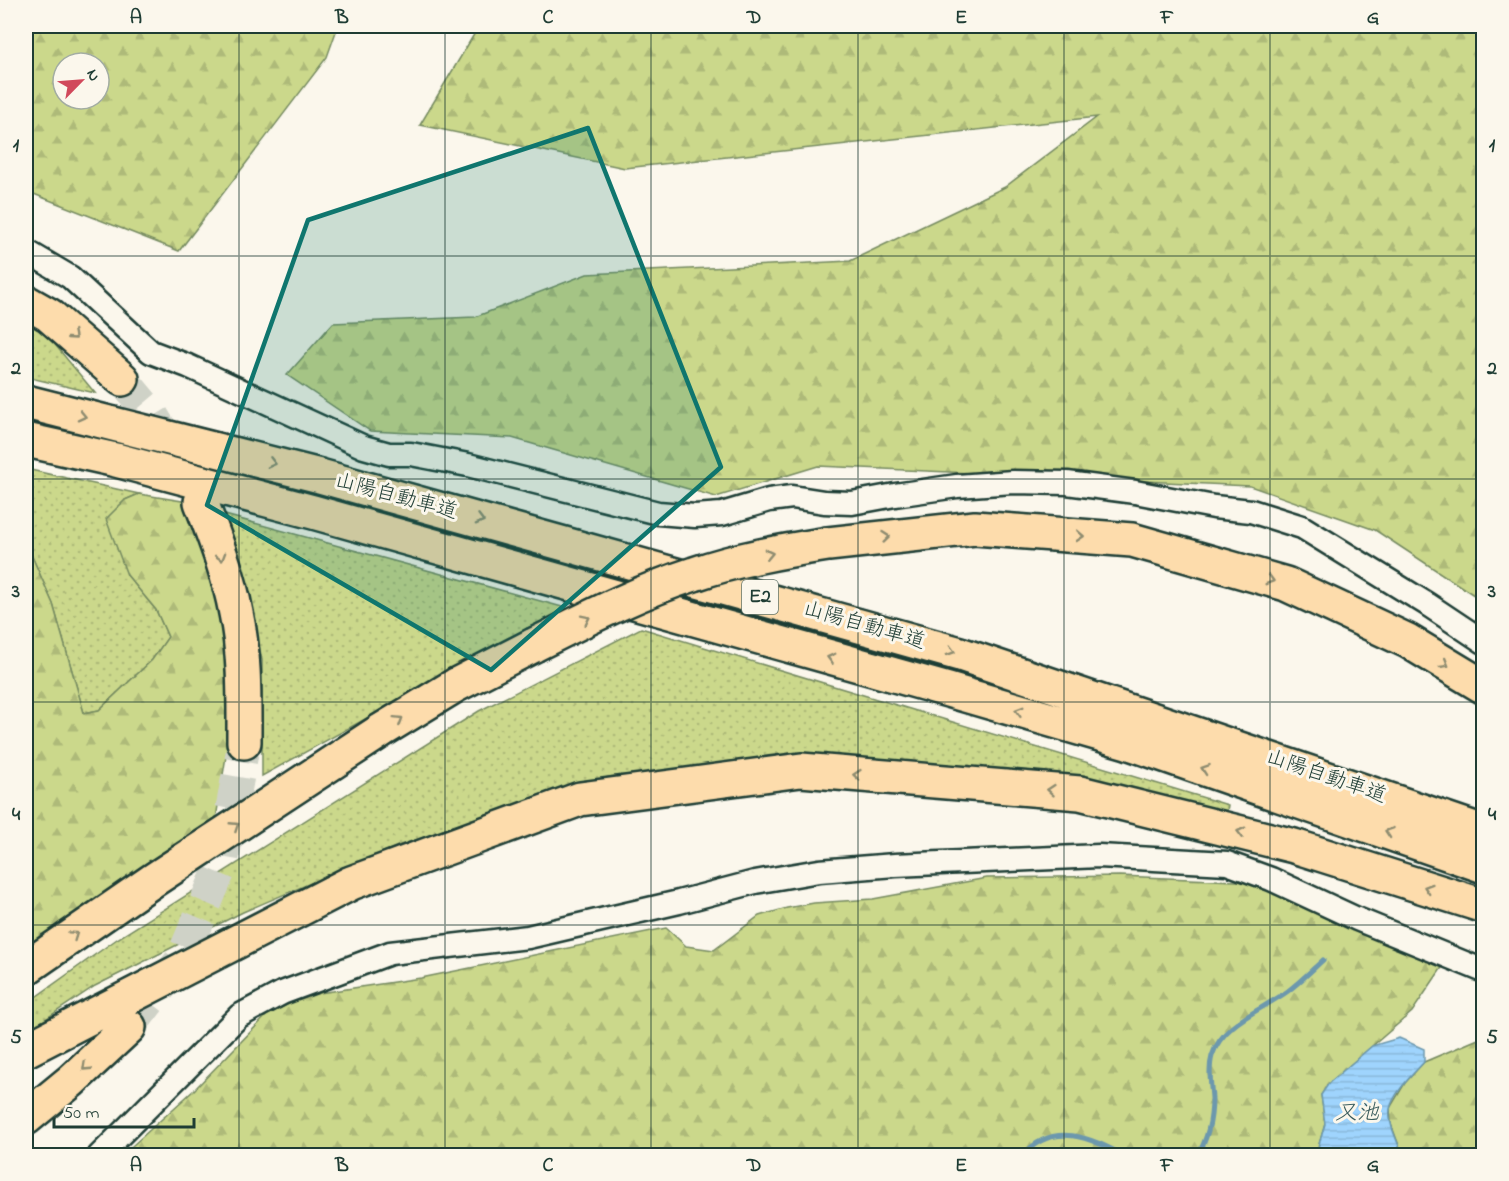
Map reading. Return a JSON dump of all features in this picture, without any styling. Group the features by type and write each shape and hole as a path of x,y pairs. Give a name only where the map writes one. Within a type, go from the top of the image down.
{"highway":[{"path":"26,302 49,315 122,379"},
{"name":"山陽自動車道","path":"26,402 320,476 960,654 1484,832"},
{"name":"山陽自動車道","path":"26,440 116,460 325,516 1116,739 1484,866"},
{"path":"201,502 221,554 237,614 244,683 244,742"},
{"path":"26,968 152,881 382,730 456,685 606,609 693,574 772,552 975,528 1132,540 1286,584 1408,641 1484,687"},
{"path":"26,1050 351,883 580,799 801,770 1080,792 1294,846 1484,906"},
{"path":"26,1118 71,1081 129,1027"}],"street":[{"path":"26,251 69,277 151,352 188,366 364,447 389,454 411,454 468,465 658,513 695,516 722,514 769,500 792,497 852,503 957,486 1013,482 1067,483 1251,511 1302,527 1484,642"},
{"path":"99,1155 238,1016 282,993 390,953 528,937 755,882 819,872 895,865 1099,856 1227,863 1271,879 1357,919 1484,971"}],"highlighted area":[{"path":"588,128 721,467 491,670 207,505 308,220"}],"green space":[{"path":"26,26 338,26 327,57 179,251 26,191"},
{"path":"479,26 1483,26 1483,601 1375,530 1250,486 818,466 716,497 512,438 370,431 287,375 333,323 475,317 587,274 850,261 1005,187 1097,117 625,168 420,125"},
{"path":"26,322 47,335 95,393 26,377"},
{"path":"26,469 139,494 125,500 127,575 156,610 168,637 152,660 99,710 84,713 53,604 26,543"},
{"path":"139,494 182,501 219,591 228,651 227,750 216,818 26,954 26,543 53,604 84,713 99,710 152,660 168,637 156,610 127,575 106,519 125,500"},
{"path":"214,512 566,608 262,776 262,660 246,581"},
{"path":"641,628 1228,805 1226,817 802,755 608,777 400,845 243,912 95,986 26,1032 26,1004 117,939 479,711"},
{"path":"1120,876 1258,882 1443,966 1412,1012 1329,1083 1321,1095 1325,1124 1317,1151 1311,1155 121,1156 194,1090 267,1015 306,995 421,978 666,928 686,946 714,950 759,916 814,903 873,899 987,878"},
{"path":"1483,1037 1483,1155 1399,1155 1401,1151 1391,1124 1390,1108 1405,1083 1424,1062"}],"water":[{"name":"又池","path":"1399,1038 1424,1049 1424,1062 1399,1090 1390,1109 1391,1125 1401,1151 1399,1155 1311,1155 1317,1151 1325,1124 1321,1095 1329,1083 1372,1046"}],"waterway":[{"path":"1197,1156 1207,1135 1210,1120 1212,1098 1210,1066 1217,1045 1234,1026 1288,991 1323,960"},
{"path":"1022,1156 1034,1145 1059,1135 1099,1143 1125,1156"}],"tunnel":[{"path":"122,379 152,415 177,456"},
{"path":"129,1027 182,959 222,864 244,742"}]}
